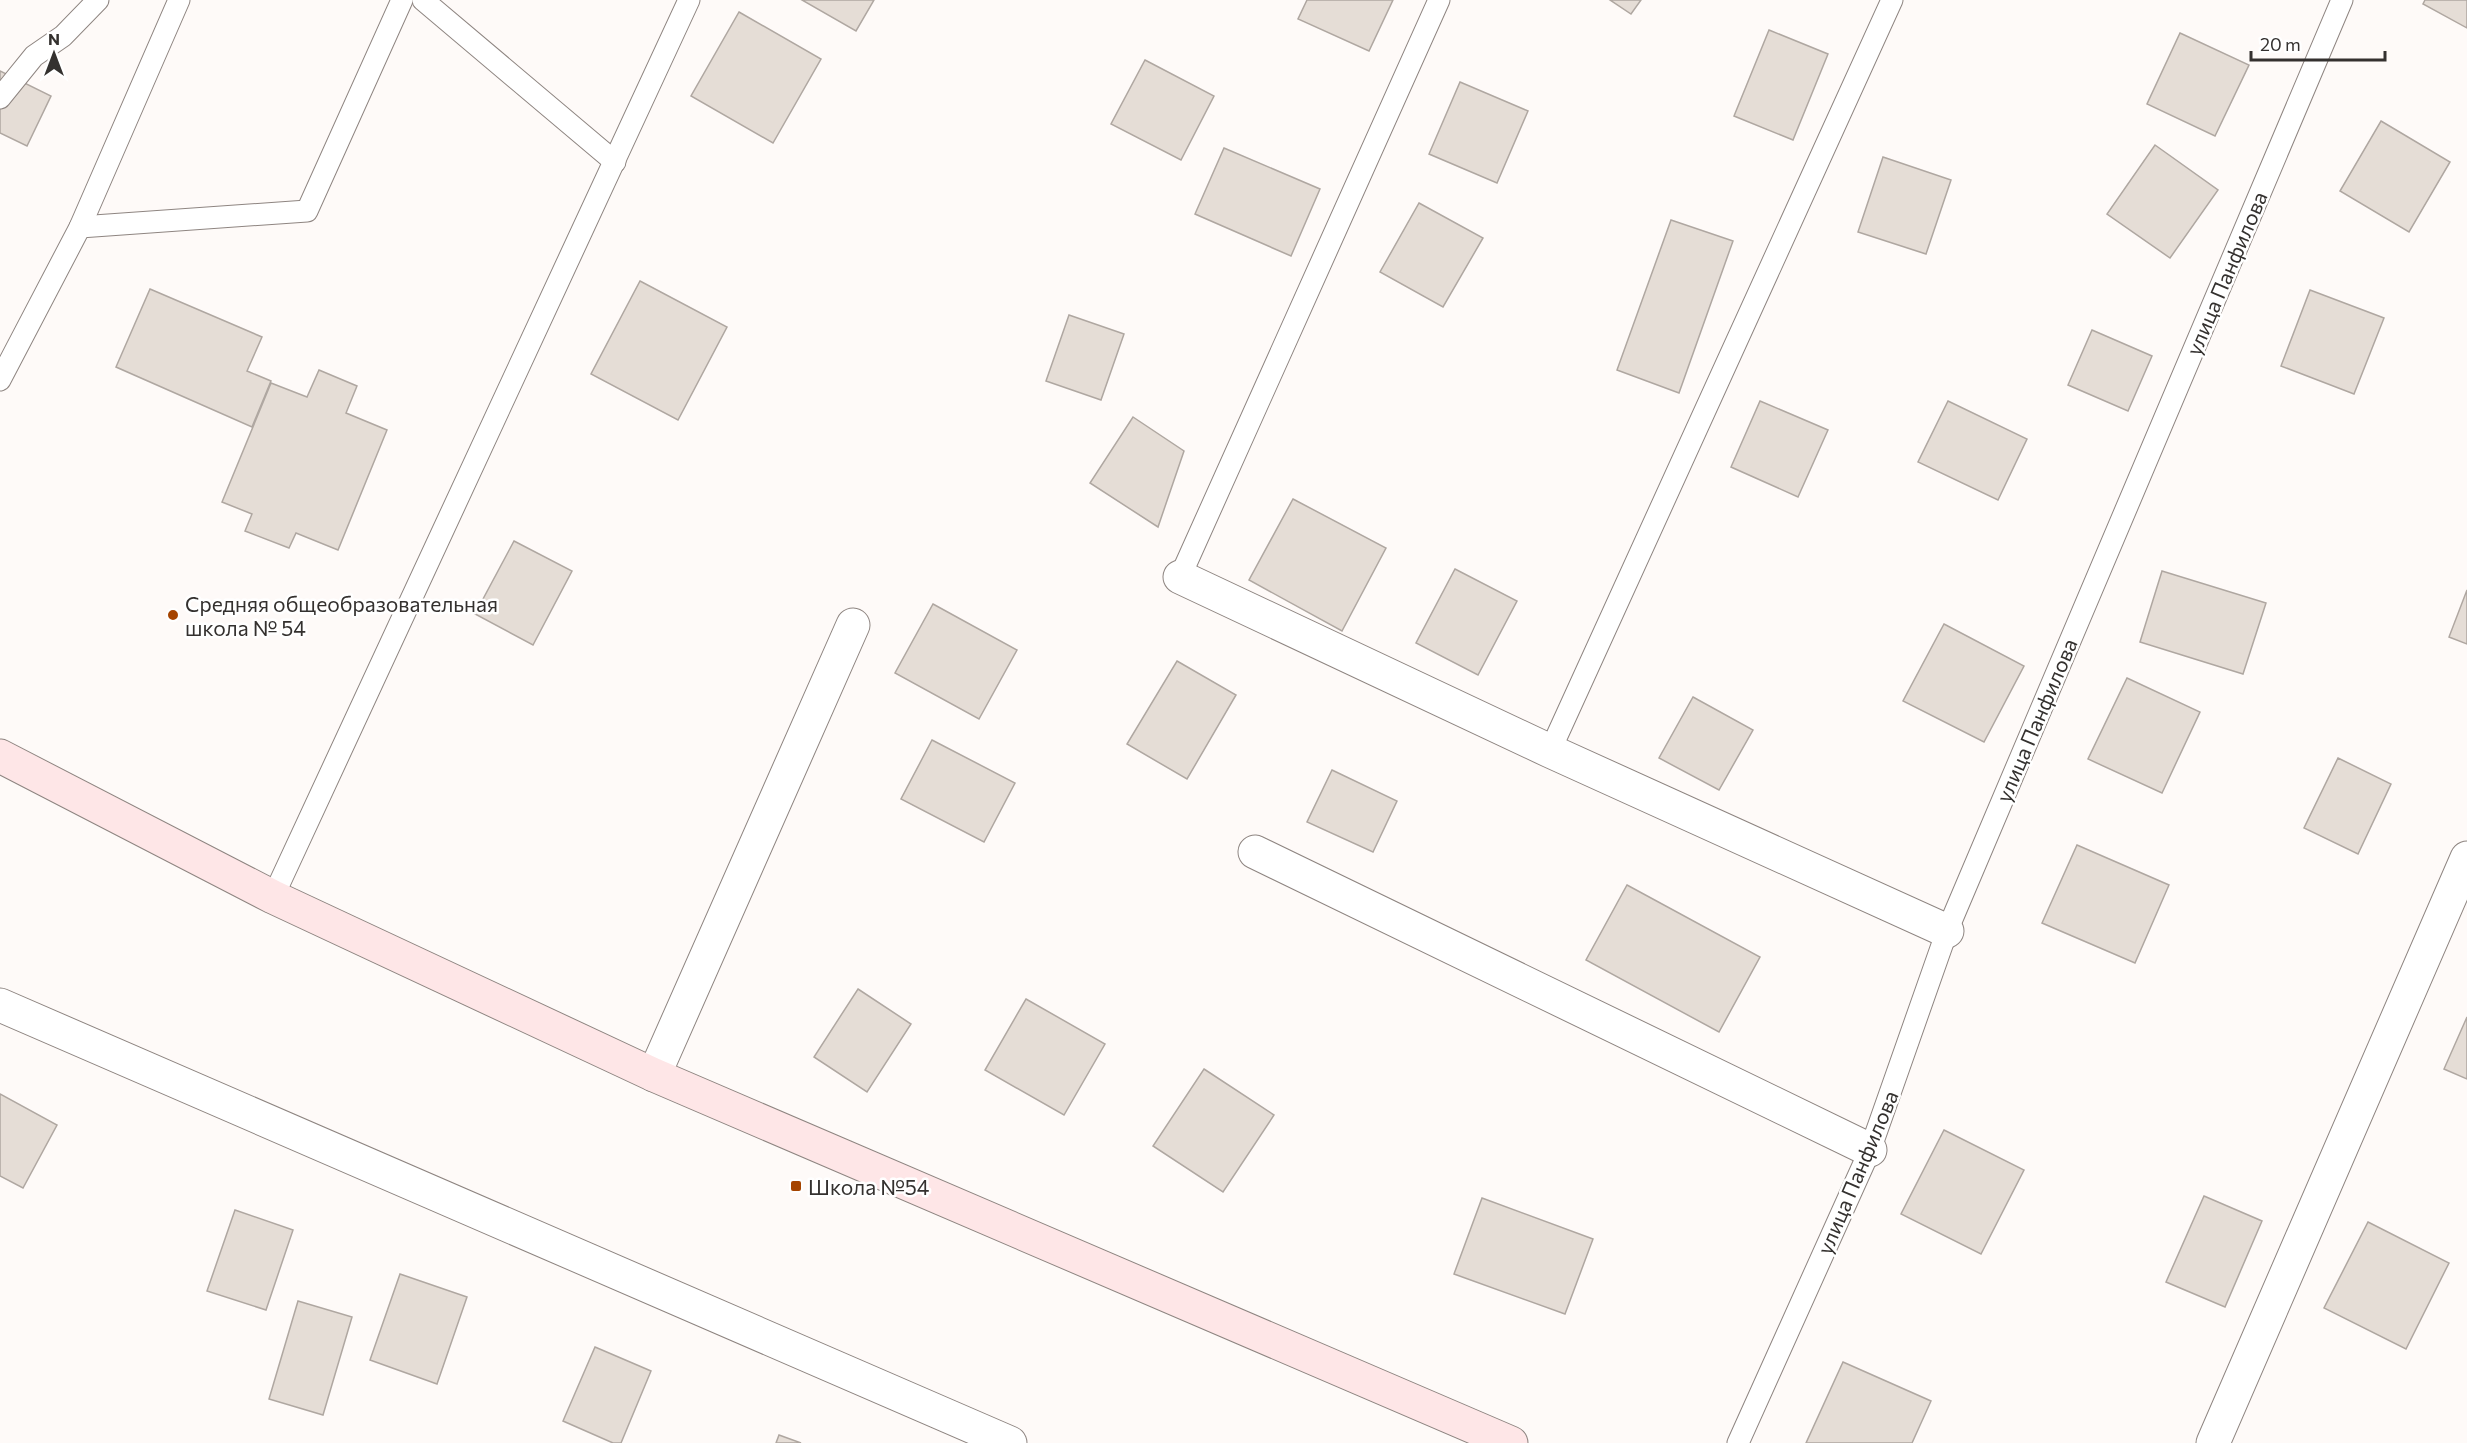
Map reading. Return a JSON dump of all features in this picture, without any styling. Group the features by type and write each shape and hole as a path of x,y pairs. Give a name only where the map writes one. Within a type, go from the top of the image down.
{"main road":[{"path":"0,756 273,897 654,1075 1511,1443"}],"street":[{"path":"1180,577 1550,751 1947,931"},
{"path":"654,1075 853,625"},
{"path":"1255,852 1870,1150"},
{"path":"2213,1443 2467,858"},
{"path":"0,1005 1011,1443"}],"lane":[{"path":"0,98 34,56 63,36 98,0"},
{"path":"0,380 80,227 179,0"},
{"path":"80,227 307,211 402,0"},
{"path":"423,0 615,162"},
{"path":"273,897 689,0"},
{"path":"1180,577 1439,0"},
{"path":"1550,751 1892,0"},
{"name":"улица Панфилова","path":"1737,1443 1870,1150 1947,931 2342,0"}],"building":[{"path":"802,0 874,0 856,31"},
{"path":"1307,0 1393,0 1369,51 1298,19"},
{"path":"1610,0 1641,0 1631,14"},
{"path":"2425,0 2467,0 2467,28 2423,4"},
{"path":"739,12 821,59 773,143 691,96"},
{"path":"1769,30 1828,54 1793,140 1734,116"},
{"path":"2180,33 2249,65 2215,136 2147,104"},
{"path":"1145,60 1214,96 1181,160 1111,124"},
{"path":"0,71 51,96 27,146 0,133"},
{"path":"1460,82 1528,111 1497,183 1429,154"},
{"path":"2381,121 2450,162 2409,232 2340,191"},
{"path":"2155,145 2218,190 2170,258 2107,214"},
{"path":"1224,148 1320,189 1291,256 1195,214"},
{"path":"1883,157 1951,180 1926,254 1858,232"},
{"path":"1419,203 1483,238 1443,307 1380,272"},
{"path":"1671,220 1733,241 1679,393 1617,370"},
{"path":"640,281 727,327 678,420 591,374"},
{"path":"150,289 262,337 247,371 271,381 252,427 116,367"},
{"path":"2310,290 2384,318 2354,394 2281,366"},
{"path":"1069,315 1124,334 1101,400 1046,381"},
{"path":"2092,330 2152,356 2128,411 2068,385"},
{"path":"319,370 357,386 346,413 387,430 338,550 296,533 289,548 245,531 252,514 222,502 271,383 307,397"},
{"path":"1760,401 1828,430 1798,497 1731,467"},
{"path":"1948,401 2027,439 1998,500 1918,462"},
{"path":"1133,417 1184,451 1158,527 1090,483"},
{"path":"1293,499 1386,548 1342,631 1249,580"},
{"path":"514,541 572,571 533,645 475,614"},
{"path":"1455,569 1517,601 1478,675 1416,643"},
{"path":"2162,571 2266,603 2243,674 2140,642"},
{"path":"2467,590 2467,644 2449,637"},
{"path":"933,604 1017,650 979,719 895,673"},
{"path":"1944,624 2024,666 1984,742 1903,701"},
{"path":"1177,661 1236,695 1187,779 1127,744"},
{"path":"2127,678 2200,712 2162,793 2088,759"},
{"path":"1693,697 1753,730 1719,790 1659,758"},
{"path":"932,740 1015,783 984,842 901,799"},
{"path":"2338,758 2391,784 2358,854 2304,828"},
{"path":"1332,770 1397,801 1373,852 1307,822"},
{"path":"2077,845 2169,885 2135,963 2042,923"},
{"path":"1627,885 1760,957 1719,1032 1586,960"},
{"path":"858,989 911,1024 867,1092 814,1057"},
{"path":"1026,999 1105,1044 1064,1115 985,1070"},
{"path":"2467,1017 2467,1079 2444,1069"},
{"path":"1204,1069 1274,1115 1223,1192 1153,1146"},
{"path":"0,1094 57,1125 23,1188 0,1176"},
{"path":"1944,1130 2024,1170 1981,1254 1901,1214"},
{"path":"2204,1196 2262,1221 2225,1307 2166,1282"},
{"path":"1482,1198 1593,1239 1565,1314 1454,1274"},
{"path":"235,1210 293,1230 266,1310 207,1291"},
{"path":"2368,1222 2449,1263 2406,1349 2324,1308"},
{"path":"400,1274 467,1297 437,1384 370,1360"},
{"path":"298,1301 352,1317 323,1415 269,1399"},
{"path":"595,1347 651,1371 621,1443 613,1443 563,1421"},
{"path":"1843,1362 1931,1401 1912,1443 1806,1443"},
{"path":"779,1435 801,1443 776,1443"}],"place":[{"name":"Средняя общеобразовательная школа № 54","path":"173,615"},
{"name":"Школа №54","path":"796,1186"}]}
